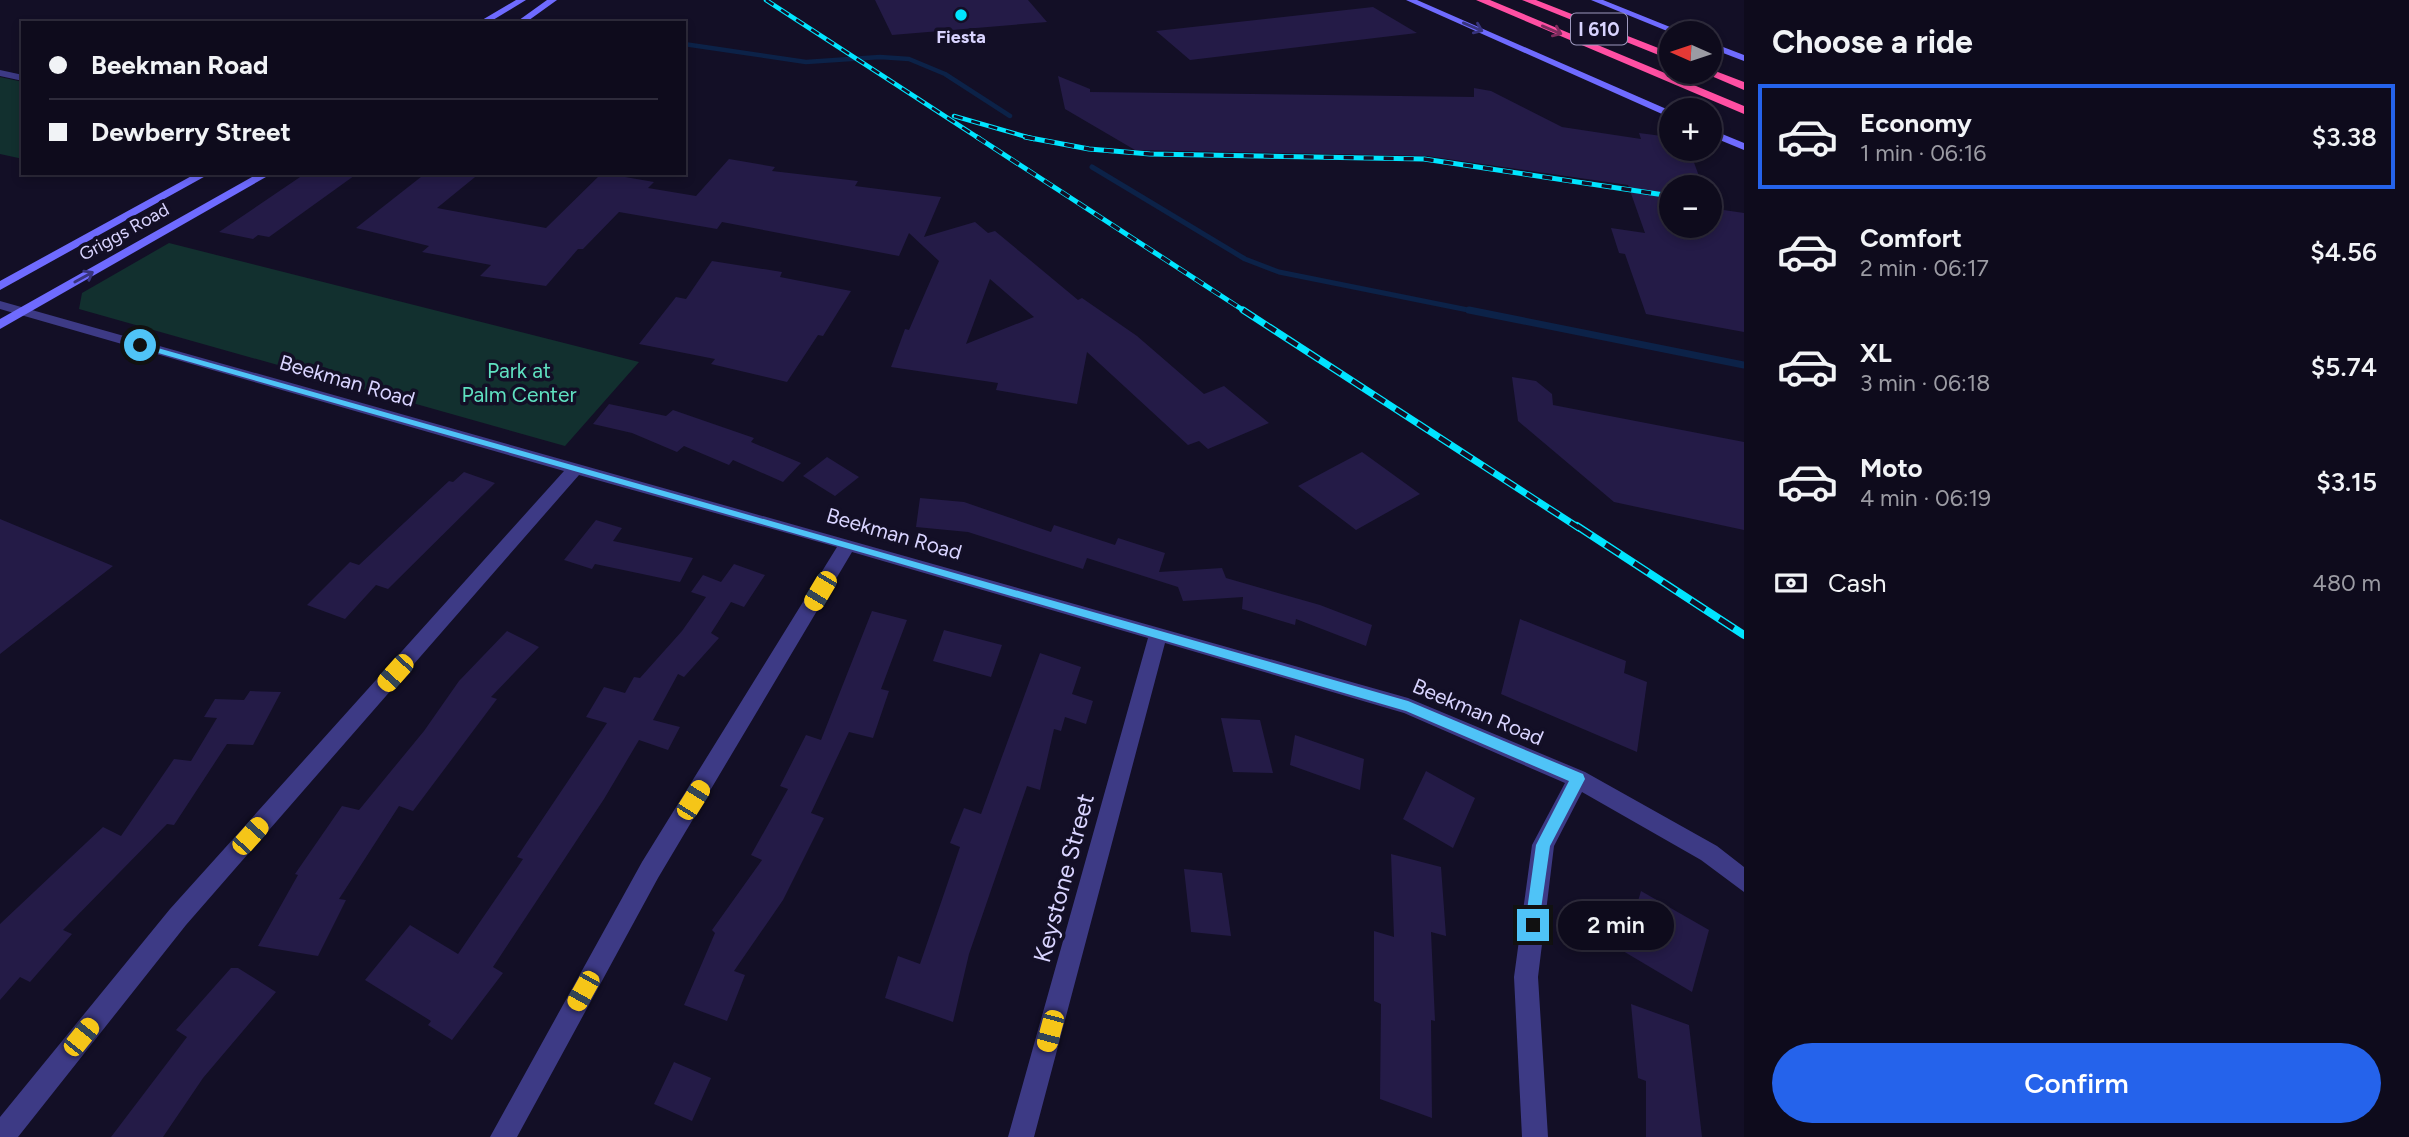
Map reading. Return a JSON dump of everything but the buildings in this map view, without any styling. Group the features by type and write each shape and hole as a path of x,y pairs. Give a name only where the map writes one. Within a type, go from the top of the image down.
{"highway":[{"name":"I 610","path":"1481,0 1744,110"},
{"name":"I 610","path":"1527,0 1659,52"},
{"path":"1579,41 1631,72 1731,120"},
{"path":"1722,77 1744,85"}],"main road":[{"path":"485,21 522,0"},
{"path":"522,21 553,0"},
{"path":"1410,0 1659,110"},
{"path":"1595,0 1659,25"},
{"path":"1722,50 1744,58"},
{"path":"1722,137 1744,147"},
{"name":"Griggs Road","path":"0,286 202,175"},
{"name":"Griggs Road","path":"0,325 264,175"}],"street":[{"path":"0,73 21,78"},
{"name":"Beekman Road","path":"0,305 848,544 1408,706 1578,779 1709,853 1744,881"},
{"path":"1,1137 178,917 575,469"},
{"path":"503,1137 650,870 848,544"},
{"name":"Keystone Street","path":"1021,1137 1158,634"},
{"path":"1535,1137 1526,978 1543,845 1578,779"}],"green space":[{"path":"0,77 21,82 21,159 0,154"},
{"name":"Park at Palm Center","path":"169,243 639,362 565,446 79,309 82,293"}],"waterway":[{"path":"686,44 806,62 880,57 909,59 945,74 1010,116"},
{"path":"1092,167 1245,259 1279,272 1478,312"},
{"path":"1469,310 1744,365"}],"railway":[{"path":"766,0 980,139"},
{"path":"954,116 1031,138"},
{"path":"977,137 1246,312"},
{"path":"1025,137 1031,138"},
{"path":"1031,138 1089,149 1150,154 1424,159 1659,194"},
{"path":"1243,310 1579,528"},
{"path":"1577,526 1744,635"}],"place":[{"name":"Fiesta","path":"961,15"}],"route":[{"path":"140,345 1408,706 1578,779 1543,845 1533,925"}]}
